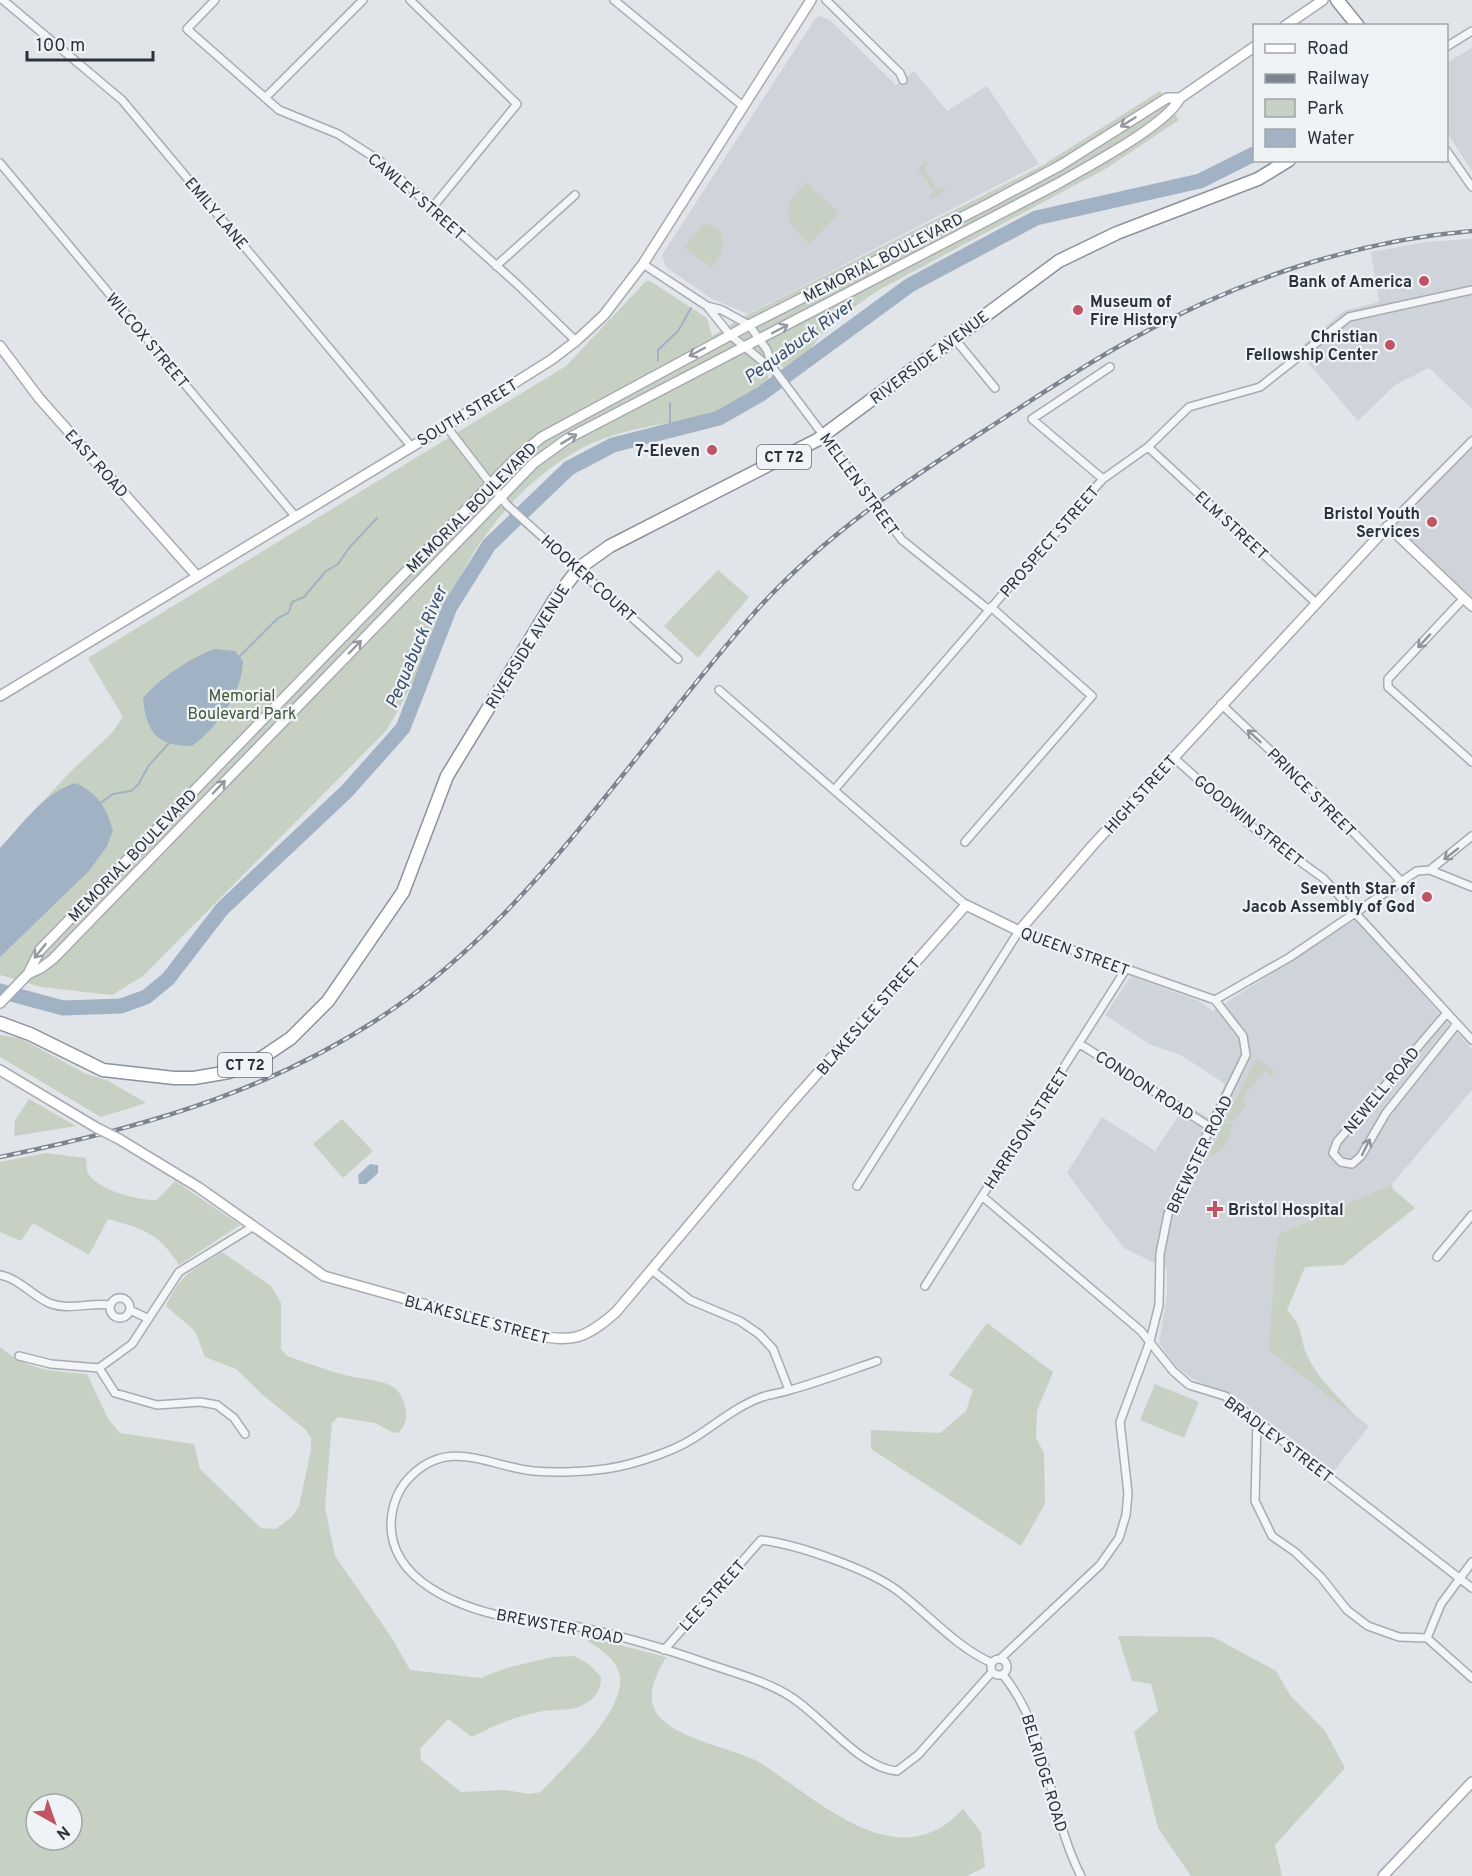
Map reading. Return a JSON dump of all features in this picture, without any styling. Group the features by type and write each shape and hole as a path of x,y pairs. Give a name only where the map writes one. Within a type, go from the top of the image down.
{"highway":[{"path":"1337,0 1356,24"},
{"name":"RIVERSIDE AVENUE","path":"0,1023 30,1034 103,1070 174,1078 194,1078 229,1072 262,1057 291,1038 328,1001 403,892 447,777 555,599 579,568 610,546 825,435 1059,261 1116,234 1258,179 1286,162"}],"main road":[{"name":"SOUTH STREET","path":"0,696 446,426 551,360 576,341 604,315 643,264 811,0"},
{"path":"1288,24 1323,0"},
{"name":"MEMORIAL BOULEVARD","path":"26,976 53,959 534,463 567,439 1059,183 1119,147 1175,109 1180,98 1253,48"},
{"name":"MEMORIAL BOULEVARD","path":"3,1001 26,976 39,950 516,458 561,425 749,324 988,204 1060,165 1167,98 1180,98"},
{"name":"EAST ROAD","path":"0,346 39,398 197,576"},
{"path":"1388,526 1472,606"},
{"name":"HIGH STREET","path":"1019,931 1221,704 1388,526"},
{"name":"QUEEN STREET","path":"966,904 984,916 1019,931"},
{"name":"BLAKESLEE STREET","path":"0,1070 173,1171 311,1267 336,1281 559,1340 578,1338 595,1331 616,1312 653,1271 787,1108 966,904"},
{"path":"1383,1876 1472,1782"}],"street":[{"name":"EMILY LANE","path":"3,0 122,100 411,446"},
{"name":"CAWLEY STREET","path":"215,0 187,29 281,112 338,134 368,152 576,341"},
{"path":"265,98 363,0"},
{"path":"410,0 517,104 432,208"},
{"path":"614,0 744,107"},
{"path":"826,0 900,73 903,80"},
{"path":"1448,46 1472,32"},
{"path":"1448,153 1472,187"},
{"name":"WILCOX STREET","path":"0,163 296,516"},
{"path":"496,266 575,195"},
{"name":"MELLEN STREET","path":"643,264 707,306 730,335 773,368"},
{"name":"PROSPECT STREET","path":"835,789 1103,479 1148,447 1189,407 1260,387 1349,317 1472,290"},
{"name":"MELLEN STREET","path":"707,306 722,310 749,324 761,339 773,368 902,540 990,609 1092,696 965,842"},
{"path":"954,338 995,388"},
{"path":"1103,479 1032,418 1110,367"},
{"name":"HOOKER COURT","path":"446,426 510,508 678,659"},
{"name":"HIGH STREET","path":"1388,526 1472,441"},
{"name":"ELM STREET","path":"1148,447 1316,603"},
{"path":"1464,598 1388,679 1388,687 1472,762"},
{"name":"QUEEN STREET","path":"719,690 966,904"},
{"name":"PRINCE STREET","path":"1221,704 1309,787 1400,880"},
{"name":"GOODWIN STREET","path":"1173,757 1247,823 1323,878 1472,1040"},
{"path":"1430,870 1472,836"},
{"path":"1215,1000 1290,957 1400,880 1417,871 1430,870 1472,887"},
{"name":"HIGH STREET","path":"857,1186 1019,931"},
{"name":"QUEEN STREET","path":"1019,931 1215,1000"},
{"name":"HARRISON STREET","path":"925,1286 1126,969"},
{"name":"BREWSTER ROAD","path":"1000,1659 1100,1565 1119,1538 1126,1515 1128,1493 1120,1422 1150,1341 1159,1305 1160,1254 1168,1214 1244,1062 1247,1049 1243,1036 1215,1000"},
{"name":"NEWELL ROAD","path":"1446,1014 1337,1142 1334,1153 1341,1162 1352,1164 1362,1156 1380,1121 1457,1024"},
{"name":"CONDON ROAD","path":"1080,1044 1210,1127"},
{"name":"BRADLEY STREET","path":"982,1196 1135,1326 1173,1371 1189,1384 1225,1396 1472,1588"},
{"path":"1437,1257 1472,1215"},
{"path":"19,1356 51,1364 99,1368 132,1344 179,1272 254,1226"},
{"path":"653,1271 690,1300 740,1321 759,1334 773,1349 789,1390"},
{"path":"0,1275 13,1277 38,1296 62,1307 111,1305"},
{"path":"123,1298 129,1303 130,1310 126,1316 119,1317 113,1314 111,1305 115,1299 123,1298"},
{"path":"130,1310 147,1318"},
{"name":"BREWSTER ROAD","path":"877,1361 762,1397 730,1413 691,1440 658,1454 612,1467 569,1472 534,1471 469,1456 449,1455 428,1462 410,1477 397,1494 391,1512 391,1532 396,1551 405,1567 425,1584 464,1604 506,1618 573,1626 664,1650 790,1696 868,1762 883,1770 897,1771 918,1755 992,1672"},
{"path":"99,1368 115,1393 157,1406 200,1402 216,1405 234,1418 245,1434"},
{"path":"1257,1421 1256,1501 1272,1536 1295,1552 1321,1577 1347,1610 1368,1626 1399,1637 1427,1638 1472,1678"},
{"name":"LEE STREET","path":"664,1650 761,1540 778,1542 864,1572 894,1588 971,1653 992,1663"},
{"path":"1427,1638 1441,1604 1472,1562"},
{"path":"1000,1659 1007,1664 1003,1675 998,1676 992,1672 992,1663 1000,1659"},
{"name":"BELRIDGE ROAD","path":"1003,1675 1024,1704 1066,1843 1081,1876"}],"shaded area":[{"path":"820,16 830,20 896,85 914,71 947,111 987,86 1039,164 748,314 712,299 666,267 662,255 815,19"},
{"path":"1472,48 1472,171 1448,135 1448,62"},
{"path":"1472,239 1472,409 1429,368 1395,385 1358,421 1297,350 1344,311 1379,302 1371,252 1426,242"},
{"path":"1472,434 1472,613 1380,526"},
{"name":"Bristol Hospital","path":"1355,920 1472,1049 1472,1090 1392,1184 1277,1235 1268,1350 1369,1426 1334,1471 1234,1395 1201,1383 1174,1364 1159,1343 1167,1295 1167,1269 1124,1248 1067,1173 1102,1117 1155,1151 1186,1105 1209,1118 1225,1084 1181,1055 1151,1045 1105,1015 1131,976 1199,1001 1213,1011"}],"green space":[{"name":"Memorial Boulevard Park","path":"1160,91 1179,120 1107,168 877,291 830,324 803,358 786,370 779,364 767,373 769,381 741,399 710,414 630,431 598,441 582,448 544,473 509,506 480,543 457,583 406,695 386,731 143,976 112,995 41,987 0,975 0,848 71,771 111,734 123,717 88,658 566,366 646,281 650,281 707,318 712,336 749,314 1043,165"},
{"path":"926,161 928,164 923,168 938,190 943,187 946,190 932,199 929,196 934,192 920,172 914,174"},
{"path":"806,182 839,213 809,244 793,227 788,213 788,206 792,199"},
{"path":"704,223 718,229 723,239 721,255 711,268 684,247"},
{"path":"718,570 749,597 698,658 664,626"},
{"path":"0,1035 20,1038 86,1074 107,1080 146,1103 101,1117 0,1057"},
{"path":"1256,1059 1275,1071 1270,1076 1266,1070 1243,1097 1246,1105 1233,1122 1225,1121"},
{"path":"29,1099 76,1126 14,1136 15,1120"},
{"path":"342,1119 373,1151 343,1178 313,1144"},
{"path":"1224,1123 1232,1124 1229,1138 1224,1147 1212,1155 1210,1153"},
{"path":"46,1153 86,1158 87,1171 100,1185 140,1199 157,1200 175,1181 240,1225 179,1265 164,1245 149,1233 108,1219 89,1255 33,1223 21,1241 0,1232 0,1162"},
{"path":"1392,1184 1393,1189 1415,1208 1343,1265 1305,1267 1287,1310 1297,1323 1312,1365 1323,1381 1356,1417 1268,1350 1277,1235"},
{"path":"222,1252 271,1286 281,1303 281,1349 287,1356 341,1374 390,1385 400,1394 406,1414 403,1427 399,1432 394,1433 375,1423 338,1417 332,1423 325,1507 335,1556 392,1638 410,1670 481,1678 506,1668 552,1657 574,1656 590,1665 601,1677 600,1687 596,1694 581,1706 525,1715 472,1737 448,1719 420,1749 421,1760 461,1792 505,1790 530,1794 541,1792 595,1733 617,1697 620,1680 616,1666 604,1652 588,1641 589,1637 666,1657 654,1681 652,1701 661,1718 671,1727 700,1741 761,1763 832,1812 854,1824 876,1833 898,1837 920,1836 942,1827 963,1809 981,1832 985,1867 967,1876 0,1876 0,1347 31,1365 87,1374 108,1419 120,1433 194,1444 200,1469 261,1528 276,1529 292,1517 299,1506 311,1450 311,1438 306,1430 264,1396 236,1369 205,1357 195,1331 166,1306 182,1280"},
{"path":"987,1323 1053,1372 1037,1411 1036,1438 1044,1453 1045,1504 1021,1546 871,1449 871,1430 940,1433 966,1411 973,1390 949,1375"},
{"path":"1155,1384 1199,1402 1184,1438 1140,1420"},
{"path":"1118,1636 1213,1637 1276,1671 1290,1695 1325,1731 1345,1768 1275,1845 1282,1876 1191,1876 1158,1828 1134,1732 1158,1711 1151,1684 1132,1681"}],"water":[{"path":"215,649 235,651 243,661 238,685 227,708 211,729 192,746 161,740 150,728 143,698 176,669"},
{"path":"75,783 95,796 108,815 113,831 107,846 89,871 0,957 0,848 43,802 63,788"},
{"path":"370,1164 378,1165 378,1173 366,1184 359,1184 358,1175"}],"waterway":[{"name":"Pequabuck River","path":"0,991 63,1008 121,1006 146,997 168,979 222,909 347,791 403,728 450,607 489,545 569,468 613,445 719,418 761,394 910,285 1036,218 1200,181 1253,154"},
{"path":"658,361 658,350 678,331 691,308"},
{"path":"670,403 670,430"},
{"path":"240,656 277,619 289,612 292,602 304,597 326,571 338,564 349,548 377,518"},
{"path":"99,804 113,794 131,791 138,785 149,765 172,740"}],"railway":[{"path":"0,1157 108,1132 213,1100 313,1057 361,1030 407,999 457,958 504,914 591,815 713,661 755,612 808,559 894,491 1059,382 1113,349 1172,318 1254,282 1340,254 1427,236 1472,231"}],"place":[{"name":"Bank of America","path":"1424,281"},
{"name":"Museum of Fire History","path":"1078,310"},
{"name":"Christian Fellowship Center","path":"1390,345"},
{"name":"7-Eleven","path":"712,450"},
{"name":"Bristol Youth Services","path":"1432,522"},
{"name":"Seventh Star of Jacob Assembly of God","path":"1427,897"},
{"name":"Bristol Hospital","path":"1215,1209"}]}
